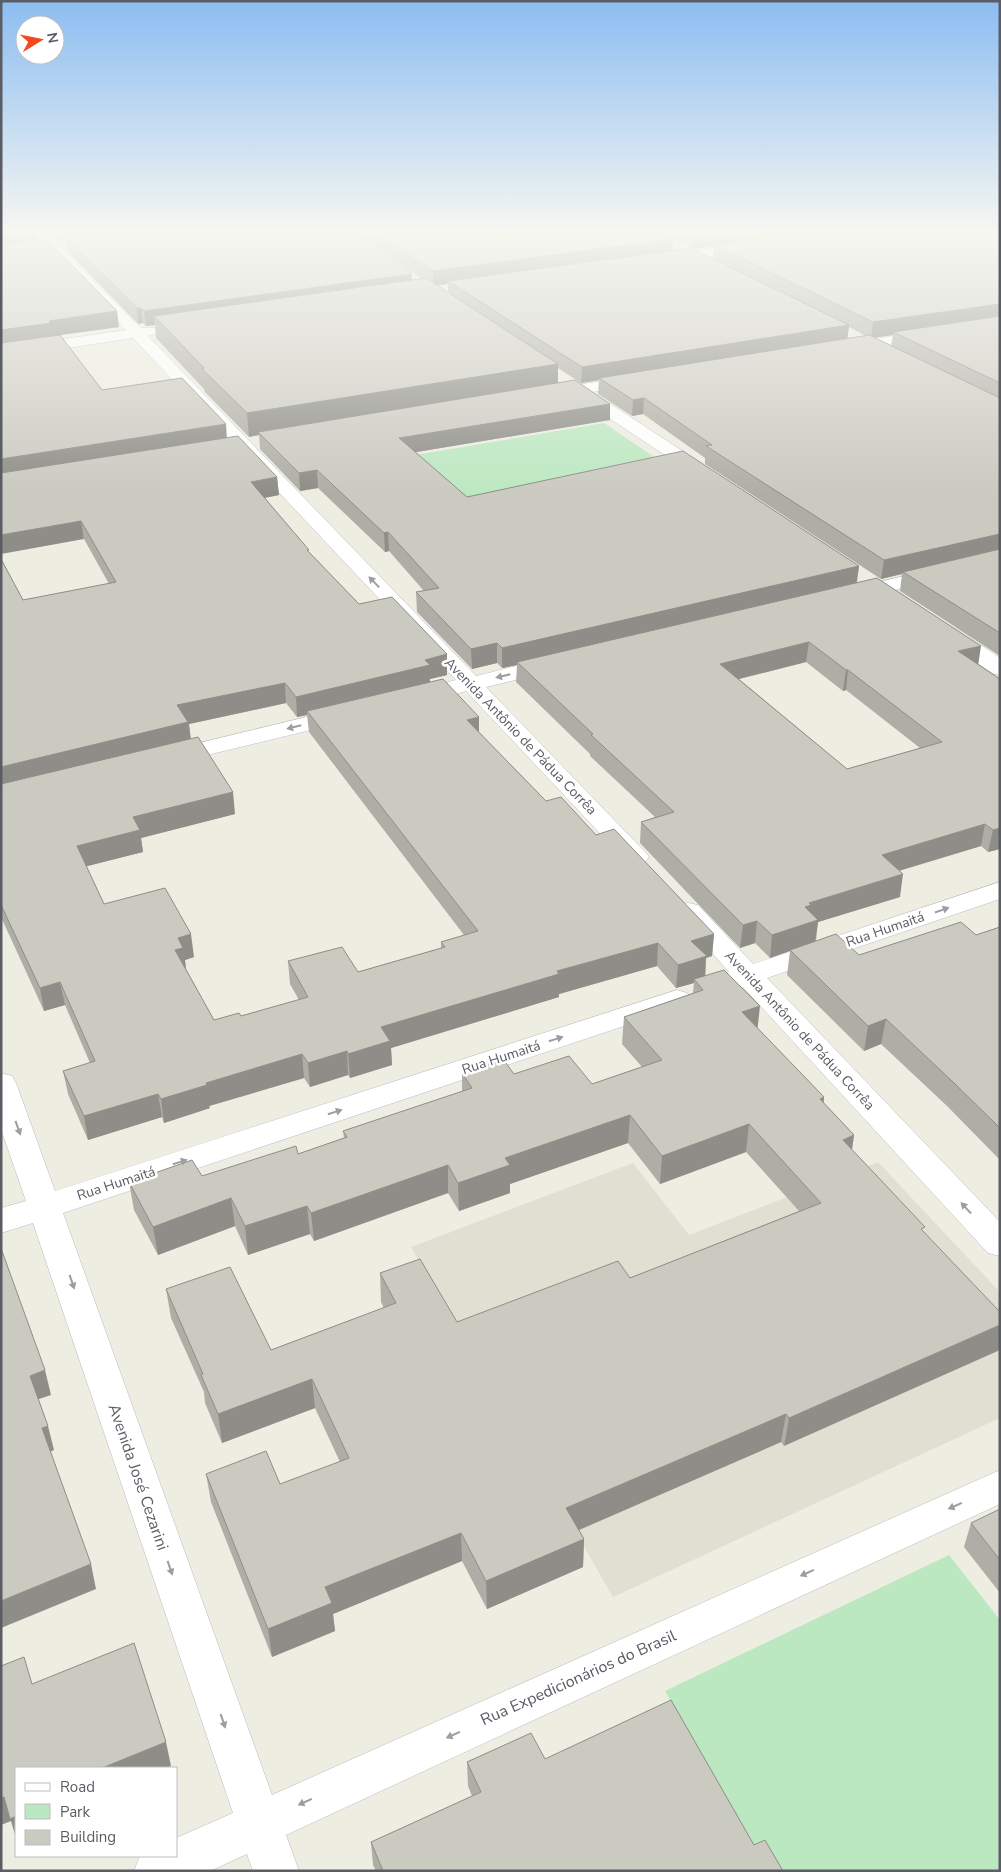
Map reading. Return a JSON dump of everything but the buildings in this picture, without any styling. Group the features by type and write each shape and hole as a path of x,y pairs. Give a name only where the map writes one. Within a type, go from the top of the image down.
{"street":[{"name":"Avenida Antônio de Pádua Corrêa","path":"124,319 654,876"},
{"path":"830,351 1000,324"},
{"path":"1,353 165,330"},
{"path":"845,333 895,358"},
{"path":"553,374 716,481"},
{"path":"538,396 655,378"},
{"path":"832,599 1000,559"},
{"path":"936,625 1000,668"},
{"path":"433,693 575,659"},
{"path":"145,763 366,709"},
{"name":"Rua Humaitá","path":"1,1222 749,976 1000,890"},
{"name":"Avenida Antônio de Pádua Corrêa","path":"674,897 1000,1244"},
{"name":"Avenida José Cezarini","path":"1,1082 46,1206 276,1871"},
{"name":"Rua Expedicionários do Brasil","path":"157,1871 258,1823 1000,1486"}],"shaded area":[{"path":"878,1162 1000,1292 1000,1418 613,1597 411,1247 633,1163 689,1235"}],"green space":[{"path":"604,423 672,469 471,512 409,456"},
{"path":"949,1555 1000,1620 1000,1871 768,1871 665,1691"}]}
